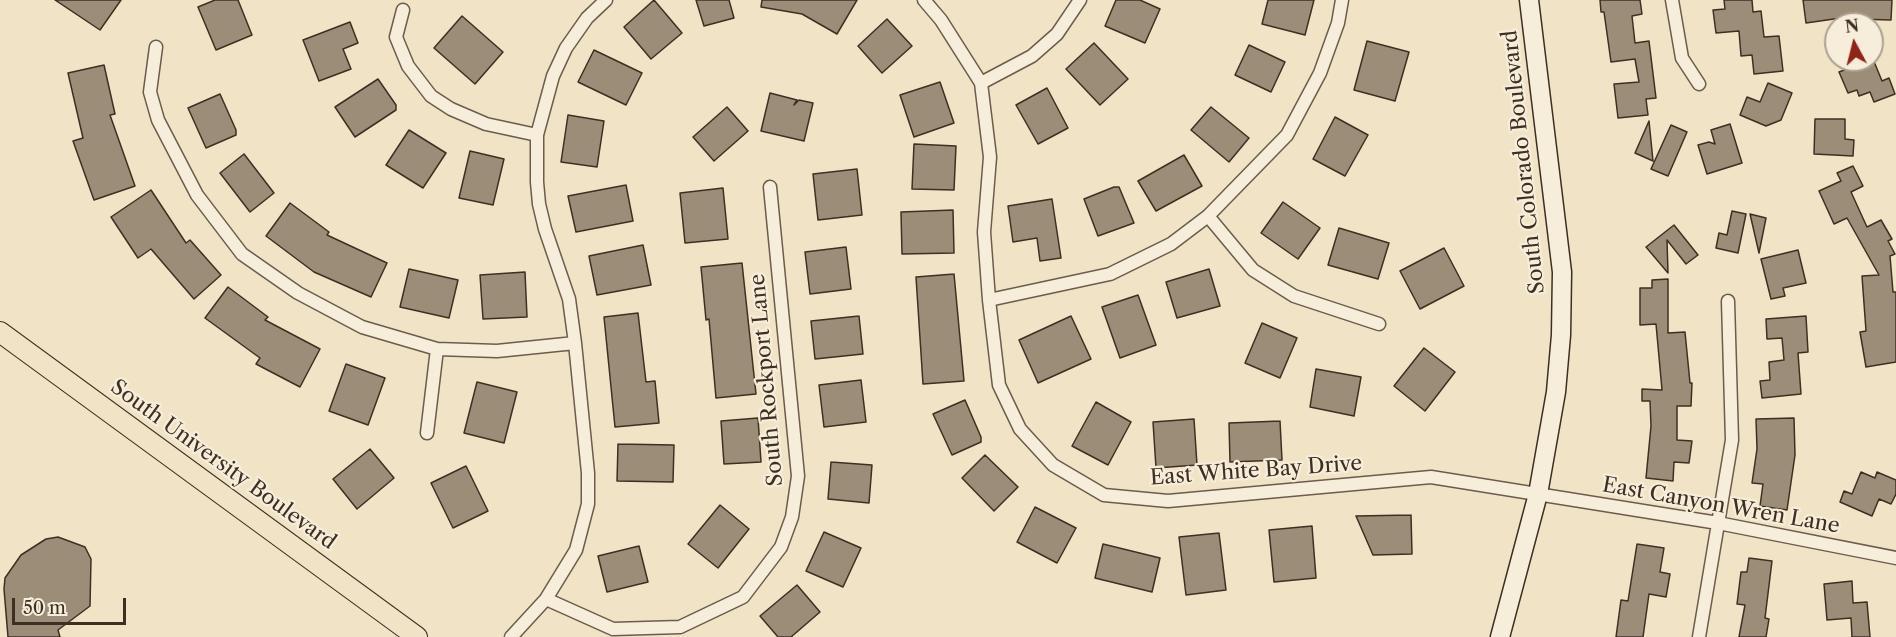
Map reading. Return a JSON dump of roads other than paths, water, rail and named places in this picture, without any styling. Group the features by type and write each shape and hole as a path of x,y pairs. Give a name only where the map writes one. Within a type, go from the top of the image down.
{"main road":[{"name":"South Colorado Boulevard","path":"1500,637 1538,494 1556,392 1561,335 1562,272 1528,0"},
{"name":"South University Boulevard","path":"0,332 417,637"}],"street":[{"path":"511,637 546,599 576,550 588,504 588,473 569,299 545,229 539,204 537,135 553,76 567,48 587,18 606,0"},
{"name":"East White Bay Drive","path":"924,0 941,20 981,83 990,157 984,232 999,385 1020,429 1053,465 1104,495 1168,501 1431,477 1538,494"},
{"path":"981,83 1032,56 1057,34 1080,0"},
{"path":"989,300 1110,274 1171,244 1208,216 1287,135 1320,73 1338,23 1342,0"},
{"path":"1672,0 1682,58 1699,84"},
{"path":"403,10 396,37 408,66 431,96 451,109 486,124 537,135"},
{"path":"156,47 150,92 158,120 197,195 242,254 298,293 362,327 437,349 497,351 575,343"},
{"name":"South Rockport Lane","path":"546,599 613,629 680,627 743,597 781,547 792,517 798,476 770,187"},
{"path":"1208,216 1253,270 1294,296 1379,324"},
{"path":"1699,637 1732,440 1728,302"},
{"path":"427,433 437,349"},
{"name":"East Canyon Wren Lane","path":"1538,494 1718,524 1896,558"}]}
